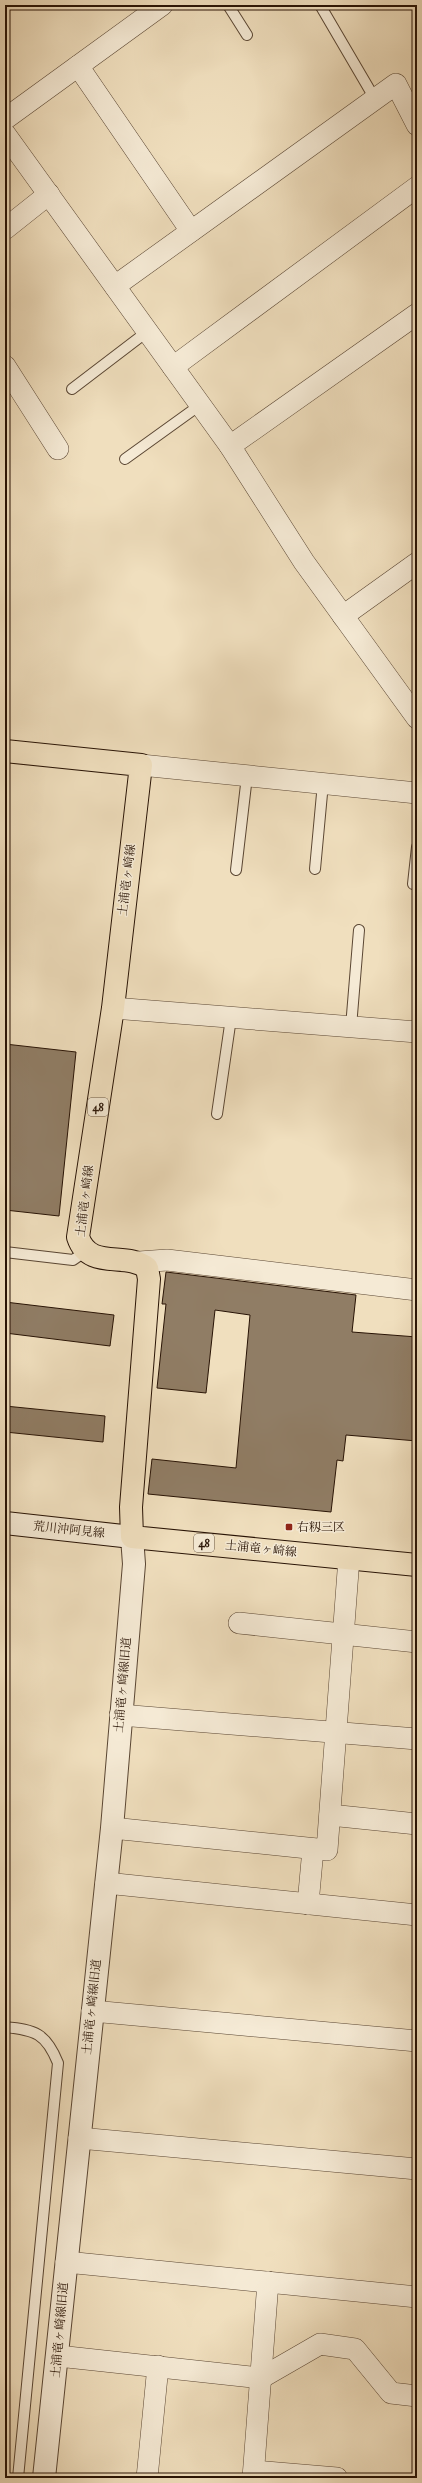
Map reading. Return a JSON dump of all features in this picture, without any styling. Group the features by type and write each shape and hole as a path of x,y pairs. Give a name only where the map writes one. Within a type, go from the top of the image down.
{"main road":[{"path":"5,751 141,764"},
{"name":"土浦竜ヶ崎線","path":"139,1262 98,1258 86,1251 78,1237 112,1008 141,764"},
{"path":"132,1536 132,1501 149,1279 147,1268 139,1262"},
{"name":"土浦竜ヶ崎線","path":"132,1536 417,1564"}],"street":[{"path":"5,119 162,5"},
{"path":"78,66 192,231"},
{"path":"115,286 396,84 417,125"},
{"path":"5,134 11,156 49,194 230,446 304,562 417,718"},
{"path":"173,367 417,187"},
{"path":"5,229 49,194"},
{"path":"230,446 417,314"},
{"path":"5,366 58,449"},
{"path":"343,616 417,563"},
{"path":"141,764 417,793"},
{"path":"112,1008 417,1032"},
{"path":"139,1262 167,1260 417,1290"},
{"name":"荒川沖阿見線","path":"5,1523 132,1536"},
{"name":"土浦竜ヶ崎線旧道","path":"44,2478 58,2356 66,2262 112,1828 120,1715 134,1564 132,1536"},
{"path":"112,1828 327,1850 350,1558"},
{"path":"239,1623 417,1642"},
{"path":"120,1715 417,1739"},
{"path":"330,1815 417,1824"},
{"path":"308,1904 313,1848"},
{"path":"106,1883 417,1915"},
{"path":"92,2012 417,2041"},
{"path":"79,2138 417,2169"},
{"path":"66,2262 417,2297"},
{"path":"268,2282 253,2474 338,2478"},
{"path":"58,2356 261,2378 320,2344 355,2349 391,2393 417,2396"},
{"path":"147,2478 158,2366"}],"lane":[{"path":"228,5 248,35"},
{"path":"320,5 375,99"},
{"path":"72,389 148,332"},
{"path":"125,459 200,405"},
{"path":"236,870 247,776"},
{"path":"315,869 323,784"},
{"path":"413,884 417,847"},
{"path":"351,1027 359,930"},
{"path":"217,1114 231,1018"},
{"path":"5,1252 73,1260 86,1251"},
{"path":"5,2028 30,2030 43,2039 53,2050 58,2063 18,2478"}],"building":[{"path":"5,1044 76,1052 59,1216 5,1210"},
{"path":"166,1272 356,1295 352,1332 417,1337 417,1441 346,1435 343,1461 337,1460 331,1512 148,1494 152,1459 236,1468 250,1315 215,1310 206,1393 157,1388 166,1304 162,1304"},
{"path":"5,1302 114,1315 110,1346 5,1333"},
{"path":"5,1406 105,1416 103,1442 5,1432"}],"place":[{"name":"右籾三区","path":"289,1527"}]}
